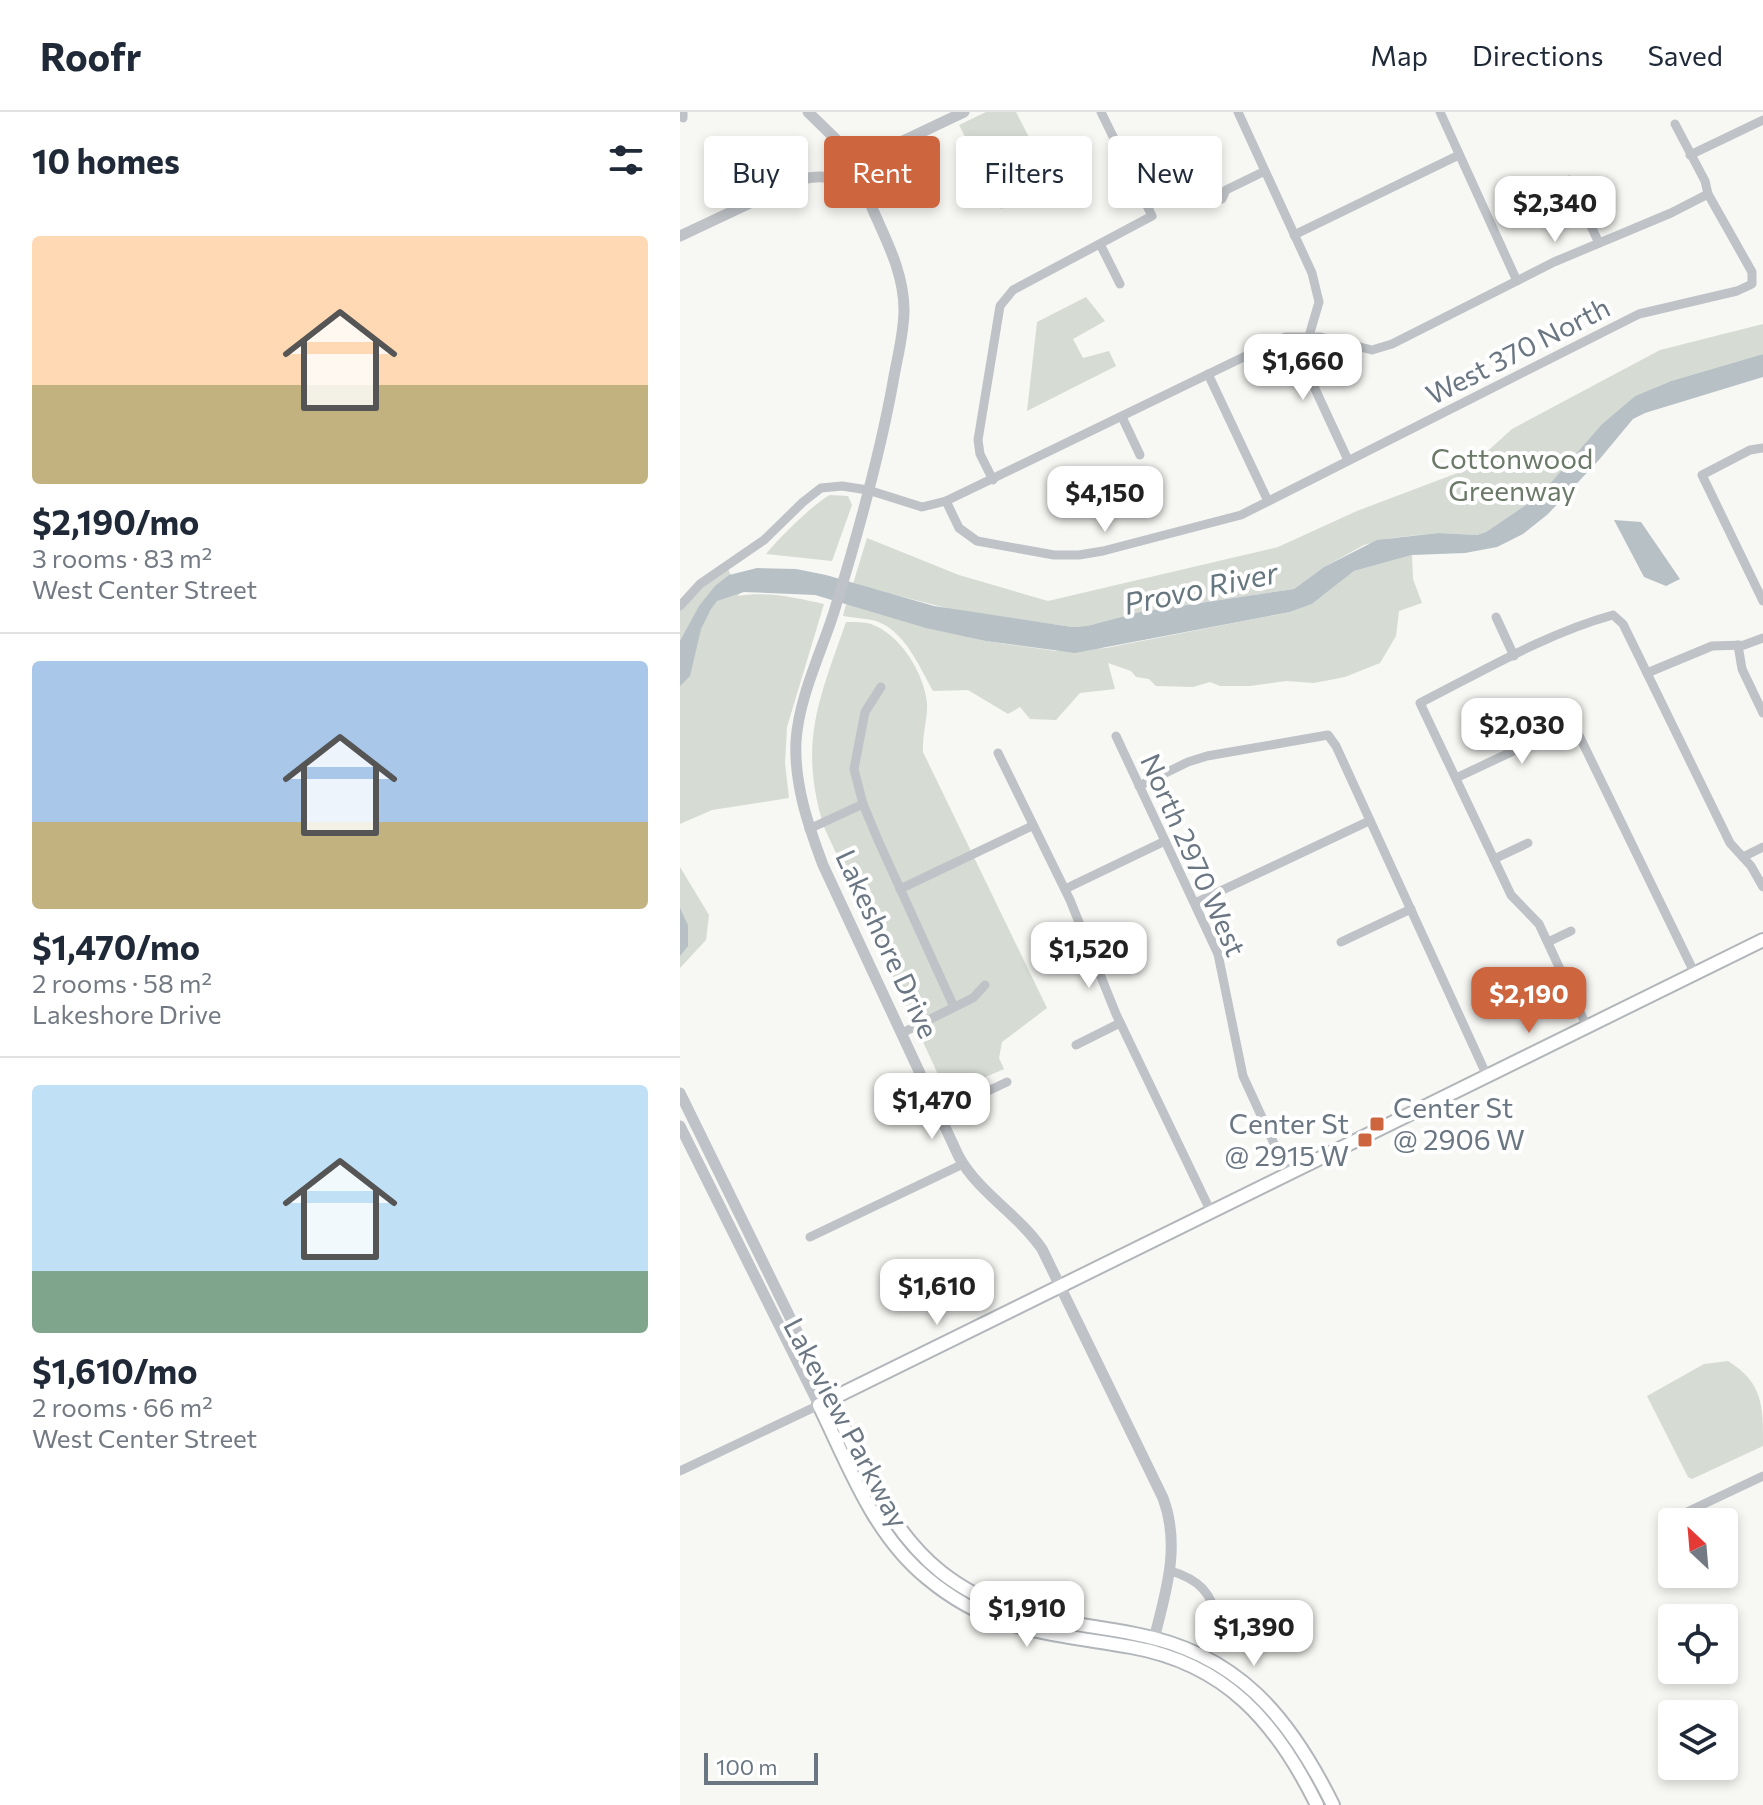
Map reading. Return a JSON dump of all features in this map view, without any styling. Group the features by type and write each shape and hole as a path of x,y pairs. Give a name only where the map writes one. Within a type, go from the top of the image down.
{"main road":[{"path":"825,1402 1763,940"},
{"name":"Lakeview Parkway","path":"825,1402 888,1513 920,1553 951,1579 987,1600 1025,1615 1154,1638 1193,1652 1217,1665 1262,1698 1298,1741 1333,1805"},
{"name":"Lakeview Parkway","path":"825,1402 879,1524 905,1557 936,1585 983,1614 1022,1629 1150,1652 1208,1675 1252,1708 1288,1750 1317,1805"}],"street":[{"path":"808,112 832,136"},
{"path":"914,136 964,112"},
{"path":"993,480 980,454 978,440 1000,306 1013,290 1152,216 1101,112"},
{"path":"1238,112 1312,273 1319,302 1309,336 1306,362 1310,378 1348,460"},
{"path":"1440,112 1517,281"},
{"path":"1690,155 1762,121 1755,112"},
{"path":"680,606 708,578 764,540 821,488 842,486 868,490 922,507 946,501 1285,337 1309,336 1372,350 1392,344 1517,281 1671,213 1708,194 1705,181 1675,124"},
{"path":"1294,235 1459,155"},
{"path":"680,236 824,170"},
{"path":"1222,199 1226,190 1265,171"},
{"path":"816,176 824,178"},
{"path":"1569,180 1599,243"},
{"name":"West 370 North","path":"946,501 959,528 977,541 1054,555 1079,555 1241,515 1639,314 1737,291 1752,284 1752,272 1708,194"},
{"name":"Lakeshore Drive","path":"870,208 896,264 904,309 883,438 796,737 799,790 809,829 963,1164 977,1183 1030,1233 1046,1257 1163,1498 1172,1536 1171,1571 1150,1652"},
{"path":"1100,244 1120,284"},
{"path":"1208,374 1268,501"},
{"path":"1122,417 1140,455"},
{"path":"1763,448 1750,450 1702,475 1763,601"},
{"path":"1587,1027 1539,924 1511,895 1420,703 1514,656 1593,620 1613,615 1647,673 1730,843 1763,887"},
{"path":"1496,617 1514,656"},
{"path":"1647,673 1712,646 1738,645 1763,638"},
{"path":"1738,645 1742,669 1763,713"},
{"path":"881,687 865,712 854,769 863,804 954,1007"},
{"path":"1456,778 1573,723 1695,974"},
{"path":"1139,786 1207,756 1328,735 1336,746 1487,1076"},
{"name":"North 2970 West","path":"1116,736 1218,954 1246,1084 1288,1174"},
{"path":"998,753 1065,889 1120,1023 1211,1212"},
{"path":"809,829 863,804"},
{"path":"1195,903 1369,821"},
{"path":"900,889 1032,826"},
{"path":"1065,889 1165,841"},
{"path":"1494,859 1528,843"},
{"path":"1743,857 1763,847"},
{"path":"1341,942 1411,909"},
{"path":"1548,942 1571,931"},
{"path":"902,1033 973,998 985,985"},
{"path":"1076,1045 1120,1023"},
{"path":"939,1114 1007,1082"},
{"name":"Lakeview Parkway","path":"680,1093 825,1402"},
{"name":"Lakeview Parkway","path":"680,1126 825,1402"},
{"path":"810,1237 963,1164"},
{"path":"680,1471 825,1402"},
{"path":"1695,1508 1763,1476"},
{"path":"1171,1571 1201,1585 1213,1604 1217,1622"}],"green space":[{"path":"986,112 1016,112 1028,136 964,136 959,125"},
{"path":"1086,297 1105,321 1073,339 1083,358 1109,351 1116,366 1027,411 1037,322"},
{"name":"Cottonwood Greenway","path":"1763,324 1763,354 1671,381 1635,396 1602,424 1539,496 1486,532 1477,535 1438,533 1391,538 1364,545 1324,567 1294,589 1140,612 1072,627 954,610 853,584 867,538 959,575 1048,601 1278,547 1357,511 1468,469 1512,429 1660,350"},
{"path":"830,495 848,496 852,505 832,561 766,554 796,522"},
{"path":"1412,555 1413,579 1422,603 1399,611 1396,636 1380,663 1345,677 1314,683 1286,681 1220,686 1210,682 1193,687 1156,686 1149,679 1136,677 1131,671 1108,663 1115,689 1080,693 1056,720 1030,719 1020,707 1008,714 968,690 933,691 910,650 895,633 876,621 843,616 846,604 986,641 1055,651 1106,648 1290,612 1312,604 1354,571"},
{"path":"727,567 740,593 738,596 771,595 824,604 787,727 785,763 789,798 712,810 680,824 680,605"},
{"path":"846,622 868,623 882,629 901,645 916,667 927,703 923,752 1047,1008 1002,1042 999,1058 1004,1069 947,1094 824,827 816,797 812,746 815,722"},
{"path":"680,867 709,915 706,940 680,968"},
{"path":"1728,1361 1748,1378 1759,1396 1763,1446 1692,1479 1688,1477 1647,1396 1704,1364"}],"shaded area":[{"path":"1763,354 1763,377 1633,419 1548,514 1523,534 1497,547 1465,553 1412,555 1354,571 1312,604 1290,612 1075,653 986,641 926,628 815,595 744,592 717,601 711,609 701,629 690,676 680,686 680,641 699,606 715,586 729,575 757,568 796,569 934,606 1072,627 1140,612 1294,589 1324,567 1377,540 1438,533 1477,535 1486,532 1539,496 1602,424 1635,396 1671,381"},
{"path":"1614,520 1641,522 1680,579 1666,586 1644,577"},
{"path":"680,908 688,925 688,946 680,956"}],"place":[{"name":"Center St @ 2906 W","path":"1377,1124"},
{"name":"Center St @ 2915 W","path":"1365,1140"}],"water label":[{"name":"Provo River","path":"1201,589"}]}
